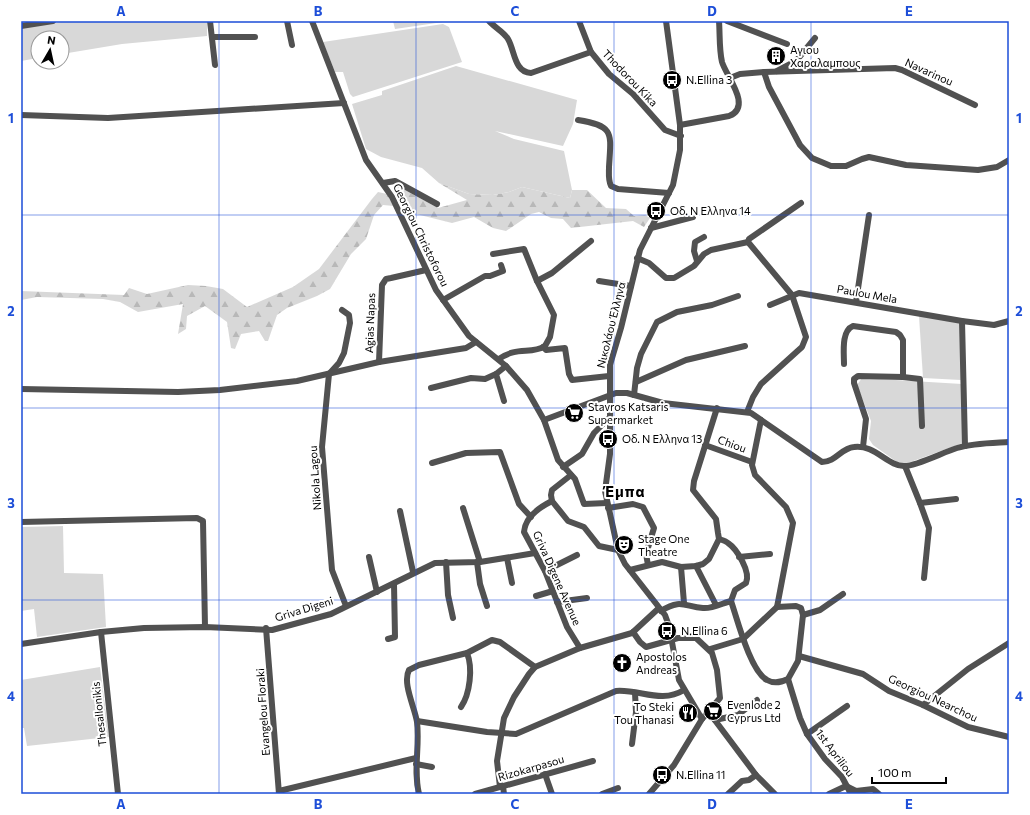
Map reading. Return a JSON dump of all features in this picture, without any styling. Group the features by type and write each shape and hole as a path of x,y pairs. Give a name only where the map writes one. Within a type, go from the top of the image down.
{"street":[{"path":"21,26 53,21"},
{"path":"210,21 215,65"},
{"path":"287,21 292,45"},
{"name":"Georgiou Christoforou","path":"312,21 366,160 383,182 396,204 426,270 443,300 463,329 476,342 499,359 527,390 544,420 558,460 578,484 584,504 607,506"},
{"path":"488,21 507,37 520,69 524,73 531,73 591,52"},
{"name":"Thodorou Kika","path":"579,21 591,52 609,74 633,94 660,125 666,130 681,136"},
{"name":"Νικολάου Έλληνα","path":"666,21 681,136 676,175 669,193 642,243 637,258 621,328 610,365 610,454 605,488 607,506 618,550 630,570 667,620 676,670 684,690 702,719"},
{"path":"680,125 729,116 736,112 738,108 739,99 722,60 719,21"},
{"path":"727,21 787,44"},
{"path":"212,37 254,37"},
{"path":"777,72 796,61 815,38"},
{"path":"796,61 798,71"},
{"name":"Navarinou","path":"730,78 740,74 764,72 895,68 975,105"},
{"path":"764,72 769,87 800,145 812,158 831,166 846,166 862,158 869,157 906,165 978,170 997,167 1009,160"},
{"path":"21,115 108,118 344,103"},
{"path":"578,120 598,124 605,128 611,137 608,176 611,186 618,189 669,193"},
{"path":"383,182 395,181 437,204"},
{"path":"637,258 649,263 662,275 669,279 674,278 687,270 711,250 748,242 750,239 801,203"},
{"path":"856,302 868,215"},
{"path":"650,228 693,217"},
{"path":"697,261 694,251 695,242 704,237"},
{"path":"537,282 552,273 591,242"},
{"path":"747,412 753,397 761,384 802,346 805,341 806,332 792,295 748,242"},
{"path":"493,254 524,248 537,282 554,314 550,337 543,347"},
{"path":"443,300 485,276 490,276 503,271 501,265"},
{"name":"Agias Napas","path":"379,362 382,285 386,279 426,270"},
{"path":"599,281 631,286"},
{"name":"Paulou Mela","path":"770,305 792,295 803,293 962,321 994,325 1009,321"},
{"path":"634,395 637,368 641,354 657,322 677,312 712,305 738,296"},
{"path":"328,374 339,363 344,353 350,323 349,315 342,310"},
{"path":"962,321 965,446"},
{"path":"844,364 845,345 849,328 853,326 896,332 900,335 902,340 903,377"},
{"path":"21,389 200,392 297,381 379,362 462,349 470,347 476,342"},
{"path":"636,382 686,360 745,346"},
{"path":"499,359 512,351 543,347 546,350 565,348 569,374 572,380 609,376"},
{"path":"431,388 471,378 485,379 496,374 506,366"},
{"name":"Nikola Lagou","path":"328,374 322,447 332,570 346,606"},
{"path":"496,374 504,401"},
{"path":"863,447 866,419 854,387 854,379 861,375 920,379 922,426"},
{"path":"544,420 622,392 663,403 747,412 755,415 822,462 834,459 850,448 863,447 874,451 894,463 906,466 965,446 1009,442"},
{"path":"630,570 662,562 681,567 696,566 703,564 709,559 719,539 716,519 694,490 694,481 717,408"},
{"path":"563,467 582,454 594,433 609,418"},
{"path":"710,649 743,639 778,607 793,523 786,507 755,475 752,462 761,420"},
{"name":"Chiou","path":"705,445 752,462"},
{"path":"432,463 466,453 500,452 519,504 530,517"},
{"path":"906,466 929,528 924,578"},
{"path":"571,475 552,490 552,501 568,521 584,527 599,546 618,550"},
{"path":"920,503 956,499"},
{"name":"Griva Digene Avenue","path":"552,501 530,517 525,524 524,532 545,571 567,627 580,648"},
{"path":"607,506 633,504 643,507 654,528 646,554 648,565"},
{"path":"463,508 479,562 480,584 487,606"},
{"path":"400,511 413,572"},
{"path":"21,522 197,518 203,520 205,626"},
{"path":"719,539 728,543 747,570 747,580 735,590 731,600 751,659 764,679 775,682 788,679 796,666 799,656 803,615 801,608 796,606 778,607"},
{"name":"Griva Digeni","path":"21,644 100,632 205,626 266,628 272,630 323,616 394,584 413,572 435,563 479,562 535,553"},
{"path":"738,557 770,554"},
{"path":"545,571 577,555"},
{"path":"368,557 377,592"},
{"path":"507,558 512,583"},
{"path":"446,562 448,595 453,618"},
{"path":"696,566 716,605"},
{"path":"681,567 684,603"},
{"path":"388,639 395,637 394,584"},
{"path":"536,596 553,590"},
{"path":"803,615 820,610 843,594"},
{"path":"557,602 587,598"},
{"path":"504,794 501,786 497,761 501,733 509,707 522,684 535,667 580,648 633,632 660,609 684,603 704,609 731,600"},
{"name":"Evangelou Floraki","path":"266,628 279,793"},
{"name":"Thesallonikis","path":"100,632 118,794"},
{"path":"633,632 640,642 646,647 671,640 693,637 710,649 717,670 720,696 702,719 674,765 652,793"},
{"path":"419,794 416,784 417,721 407,681 409,670 419,665 467,653 486,641 496,640 535,667"},
{"path":"923,705 968,669 1009,643"},
{"path":"461,706 465,700 468,685 470,661 467,653"},
{"name":"Georgiou Nearchou","path":"799,656 862,674 890,691 968,727 1009,737"},
{"name":"1st Apriliou","path":"788,679 800,718 807,734 825,759 842,777 851,794"},
{"path":"417,721 501,733 522,733 616,691 662,697 676,695 684,690"},
{"path":"632,744 636,712 635,693"},
{"path":"715,720 738,715 757,700"},
{"path":"807,734 847,706"},
{"path":"708,711 756,775 775,794"},
{"name":"Rizokarpasou","path":"474,794 592,760"},
{"path":"279,793 416,761 432,768"},
{"path":"544,774 552,794"},
{"path":"728,794 742,781 749,780 756,775"},
{"path":"829,794 846,786 856,791 872,789 879,794"},
{"path":"602,794 618,788"}],"green space":[{"path":"68,21 207,21 207,36 122,44 70,53 70,30 30,30 30,59 21,61 21,28"},
{"path":"393,21 443,21 443,22 395,29"},
{"path":"443,24 449,27 462,62 353,97 350,94 343,72 335,72 323,42"},
{"path":"456,66 577,100 573,124 563,146 495,131 514,139 564,151 572,190 570,198 522,187 509,192 493,195 469,194 439,183 422,168 381,157 366,149 352,104 382,95 382,91"},
{"path":"439,183 469,194 493,195 509,192 522,187 570,198 572,190 587,190 606,208 626,209 634,216 645,215 650,218 644,227 633,221 571,228 563,219 551,218 539,212 531,214 506,231 493,228 474,217 452,223 408,212 396,185 438,208 467,200"},
{"path":"378,192 387,194 394,206 383,205 374,215 366,239 351,254 330,289 287,308 277,315 268,341 265,341 259,331 241,334 235,349 231,348 227,322 205,306 187,316 186,329 178,334 183,304 138,312 120,302 103,299 37,297 21,300 21,291 124,295 129,288 147,294 188,285 223,289 247,307 293,287 319,269"},
{"path":"919,316 961,323 961,380 923,378"},
{"path":"862,378 962,384 963,443 905,464 897,462 873,445 869,439 871,421 857,385"},
{"path":"63,526 64,573 103,574 106,627 37,637 34,609 21,611 21,527"},
{"path":"100,667 109,737 27,746 24,728 21,728 21,680"}],"place":[{"name":"Αγιου Χαραλαμπους","path":"776,56"},
{"name":"N.Ellina 3","path":"672,80"},
{"name":"Οδ. Ν Ελληνα 14","path":"656,211"},
{"name":"Stavros Katsaris Supermarket","path":"574,413"},
{"name":"Οδ. Ν Ελληνα 13","path":"608,439"},
{"name":"Stage One Theatre","path":"624,545"},
{"name":"N.Ellina 6","path":"667,631"},
{"name":"Apostolos Andreas","path":"622,663"},
{"name":"Evenlode 2 Cyprus Ltd","path":"713,711"},
{"name":"To Steki Tou Thanasi","path":"688,713"},
{"name":"N.Ellina 11","path":"662,775"}],"district":[{"name":"Έμπα","path":"625,492"}]}
